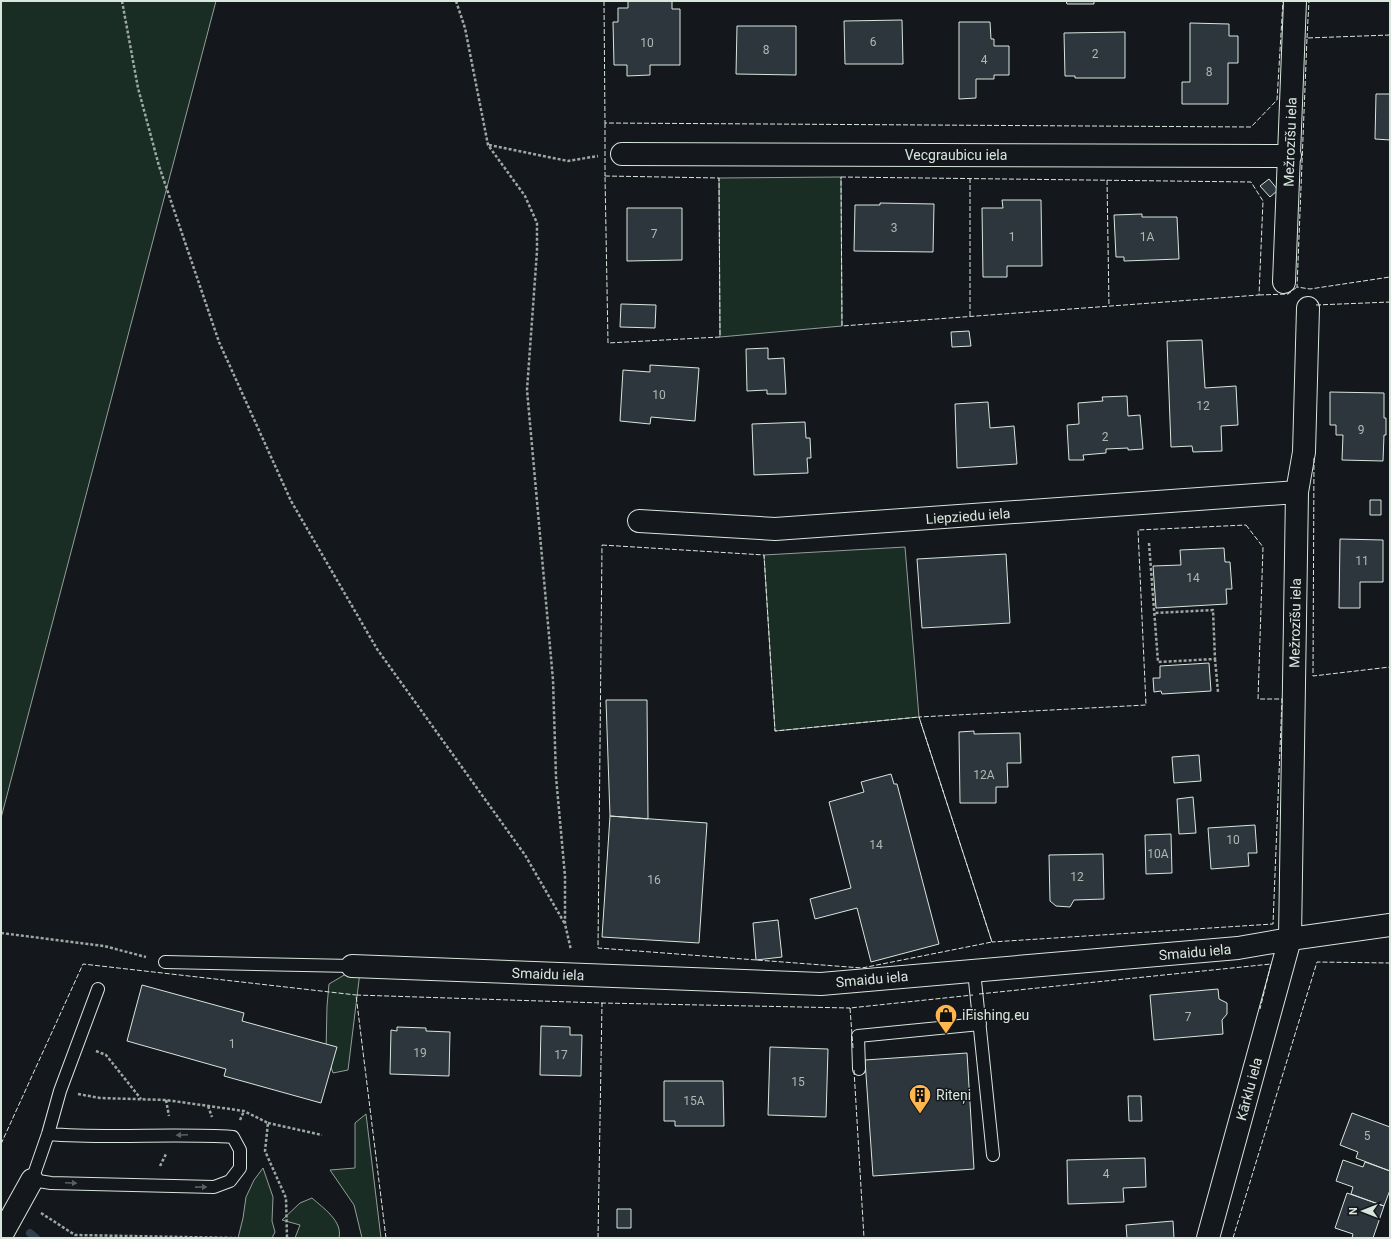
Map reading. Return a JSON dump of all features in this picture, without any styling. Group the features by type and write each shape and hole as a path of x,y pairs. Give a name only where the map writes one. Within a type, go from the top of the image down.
{"street":[{"name":"Mežrozīšu iela","path":"1284,282 1295,1"},
{"name":"Vecgraubicu iela","path":"622,154 1290,156"},
{"name":"Mežrozīšu iela","path":"1290,939 1297,492 1304,452 1308,308"},
{"name":"Liepziedu iela","path":"639,521 775,529 1297,492"},
{"name":"Smaidu iela","path":"352,966 821,984 1238,948 1390,925"},
{"name":"Kārklu iela","path":"1208,1238 1290,939"},
{"path":"1,1236 32,1180"}],"lane":[{"path":"165,962 352,966"},
{"path":"974,971 992,1155"},
{"path":"48,1134 81,1137 192,1135 233,1137 240,1150 240,1168 230,1181 214,1187 52,1183 32,1180 48,1134 60,1091 98,989"},
{"path":"859,1069 858,1036 980,1024"}],"path":[{"path":"122,1 138,88 159,166 219,342 291,501 377,649 525,855 565,924"},
{"path":"456,1 465,28 488,145 525,196 537,223 537,251 527,390 553,680 556,777 565,876 565,924 578,975"},
{"path":"488,145 568,162 622,154"},
{"path":"1149,543 1158,662 1215,659"},
{"path":"1155,613 1213,610 1218,692"},
{"path":"1,933 104,946 165,962"},
{"path":"77,1044 106,1055 142,1099"},
{"path":"268,1123 322,1135"},
{"path":"48,1219 75,1234 236,1238"}],"green space":[{"path":"1,1 216,1 1,818"},
{"path":"841,177 842,326 720,337 719,178"},
{"path":"905,547 919,717 775,731 764,555"},
{"path":"351,971 360,972 348,1070 333,1073 326,1052 329,984"},
{"path":"366,1114 381,1238 362,1238 354,1205 330,1170 355,1168 355,1123"},
{"path":"263,1168 273,1197 272,1221 275,1232 272,1238 238,1238 246,1197 254,1180"},
{"path":"312,1198 331,1215 338,1226 339,1238 295,1238 300,1225 282,1220 300,1203"}],"building":[{"path":"628,1 672,1 672,9 680,9 680,65 650,65 650,75 627,76 627,65 614,65 613,22 618,22 618,8 628,8"},
{"path":"1066,1 1094,1 1094,4 1067,4"},
{"path":"902,20 903,64 845,64 844,21"},
{"path":"959,22 990,22 991,39 994,39 994,46 1009,46 1009,75 994,75 994,79 976,79 976,98 959,99"},
{"path":"1190,23 1229,24 1229,36 1238,36 1238,63 1228,63 1228,104 1182,104 1182,82 1190,82"},
{"path":"737,26 796,26 796,75 736,74"},
{"path":"1125,32 1125,78 1075,78 1075,76 1065,76 1064,33"},
{"path":"1376,94 1390,94 1390,140 1375,139"},
{"path":"1269,179 1278,190 1270,197 1260,186"},
{"path":"1002,200 1041,200 1042,266 1007,266 1007,277 983,277 982,208 1003,208"},
{"path":"880,203 934,204 933,252 854,251 855,205 880,205"},
{"path":"627,208 682,208 682,260 627,261"},
{"path":"1142,214 1142,217 1177,217 1179,259 1124,261 1124,257 1116,257 1114,215"},
{"path":"621,304 656,305 655,328 620,327"},
{"path":"969,331 971,346 952,347 951,332"},
{"path":"1202,340 1205,388 1236,386 1238,425 1221,426 1222,451 1193,452 1192,446 1171,447 1167,341"},
{"path":"768,348 768,359 784,358 786,394 767,394 767,390 747,391 746,349"},
{"path":"650,365 699,368 695,421 651,417 650,424 620,421 623,370 650,372"},
{"path":"1330,392 1384,393 1386,435 1384,435 1383,461 1342,460 1343,435 1336,435 1336,425 1330,425"},
{"path":"1127,396 1128,416 1140,415 1143,449 1106,449 1106,453 1083,455 1084,460 1069,460 1067,425 1079,424 1078,403 1103,401 1102,397"},
{"path":"988,402 990,428 1014,426 1017,464 957,468 955,404"},
{"path":"805,422 806,438 810,438 811,458 807,458 808,473 754,475 752,424"},
{"path":"1370,500 1381,500 1381,515 1370,515"},
{"path":"1340,539 1383,540 1383,582 1360,582 1360,608 1339,608"},
{"path":"1224,548 1225,562 1230,562 1232,589 1226,589 1227,604 1156,608 1153,566 1181,565 1180,550"},
{"path":"1006,554 1010,623 922,628 917,559"},
{"path":"1209,663 1211,691 1162,694 1161,691 1154,692 1153,678 1160,678 1160,666"},
{"path":"606,700 647,700 648,819 610,816"},
{"path":"974,731 974,734 1020,733 1021,763 1007,763 1008,787 996,787 996,803 960,803 959,732"},
{"path":"1199,755 1201,781 1174,783 1172,757"},
{"path":"891,774 894,784 897,784 939,944 871,962 857,908 815,919 810,899 851,888 829,802 864,792 861,782"},
{"path":"1193,797 1196,833 1179,834 1177,799"},
{"path":"610,816 707,823 699,943 602,937"},
{"path":"1255,825 1257,853 1248,853 1249,866 1211,869 1208,828"},
{"path":"1171,834 1172,873 1146,874 1145,835"},
{"path":"1103,854 1104,899 1074,900 1070,907 1056,906 1050,901 1049,855"},
{"path":"778,920 782,957 756,960 753,923"},
{"path":"142,985 244,1013 242,1021 337,1047 321,1103 224,1076 226,1069 127,1041"},
{"path":"1218,989 1219,999 1227,1003 1227,1014 1222,1020 1223,1034 1154,1040 1150,995"},
{"path":"541,1026 570,1027 570,1035 582,1035 581,1076 540,1075"},
{"path":"397,1027 426,1028 426,1031 450,1032 449,1076 390,1074 391,1030 397,1031"},
{"path":"770,1047 828,1049 826,1117 768,1115"},
{"name":"Riteņi","path":"967,1053 974,1169 873,1176 865,1060"},
{"path":"664,1081 723,1081 724,1126 675,1126 675,1121 664,1121"},
{"path":"1128,1096 1141,1096 1142,1121 1129,1121"},
{"path":"1352,1113 1390,1127 1390,1171 1356,1158 1358,1152 1340,1145"},
{"path":"1145,1158 1146,1187 1123,1188 1124,1202 1068,1204 1067,1160"},
{"path":"1343,1160 1363,1167 1365,1162 1390,1171 1390,1190 1384,1206 1351,1194 1353,1187 1336,1181"},
{"path":"1347,1193 1384,1206 1373,1238 1352,1238 1353,1234 1335,1228"},
{"path":"617,1209 631,1209 631,1228 617,1228"},
{"path":"1173,1221 1174,1238 1127,1238 1126,1225"}],"waterway":[{"path":"30,1233 36,1238"}],"fence":[{"path":"604,1 605,123 1251,127 1277,100 1283,1"},
{"path":"1307,38 1309,1"},
{"path":"1390,35 1307,38 1297,287 1310,289 1390,277"},
{"path":"605,123 605,176"},
{"path":"605,176 719,178 720,337 608,343 605,176"},
{"path":"841,177 1251,182 1263,201 1259,295 842,326 841,177"},
{"path":"970,178 970,316"},
{"path":"1107,180 1109,306"},
{"path":"1259,295 1288,294 1297,287"},
{"path":"1316,305 1390,302"},
{"path":"1314,458 1313,676 1390,667"},
{"path":"1246,525 1263,547 1258,699 1282,699 1273,924 992,942 919,717 1146,705 1138,530 1246,525"},
{"path":"602,545 764,555 775,731 919,717 992,942 862,968 598,948 602,545"},
{"path":"1233,1238 1317,962 1390,963"},
{"path":"1,1144 83,964 356,995"},
{"path":"979,994 1271,964 1260,1009"},
{"path":"386,1238 356,995 602,1003 598,1238"},
{"path":"853,1048 850,1008 973,995"},
{"path":"602,1004 850,1008 850,1010"},
{"path":"854,1070 864,1238"}],"place":[{"name":"iFishing.eu","path":"946,1034"},
{"name":"Riteņi","path":"920,1114"}]}
